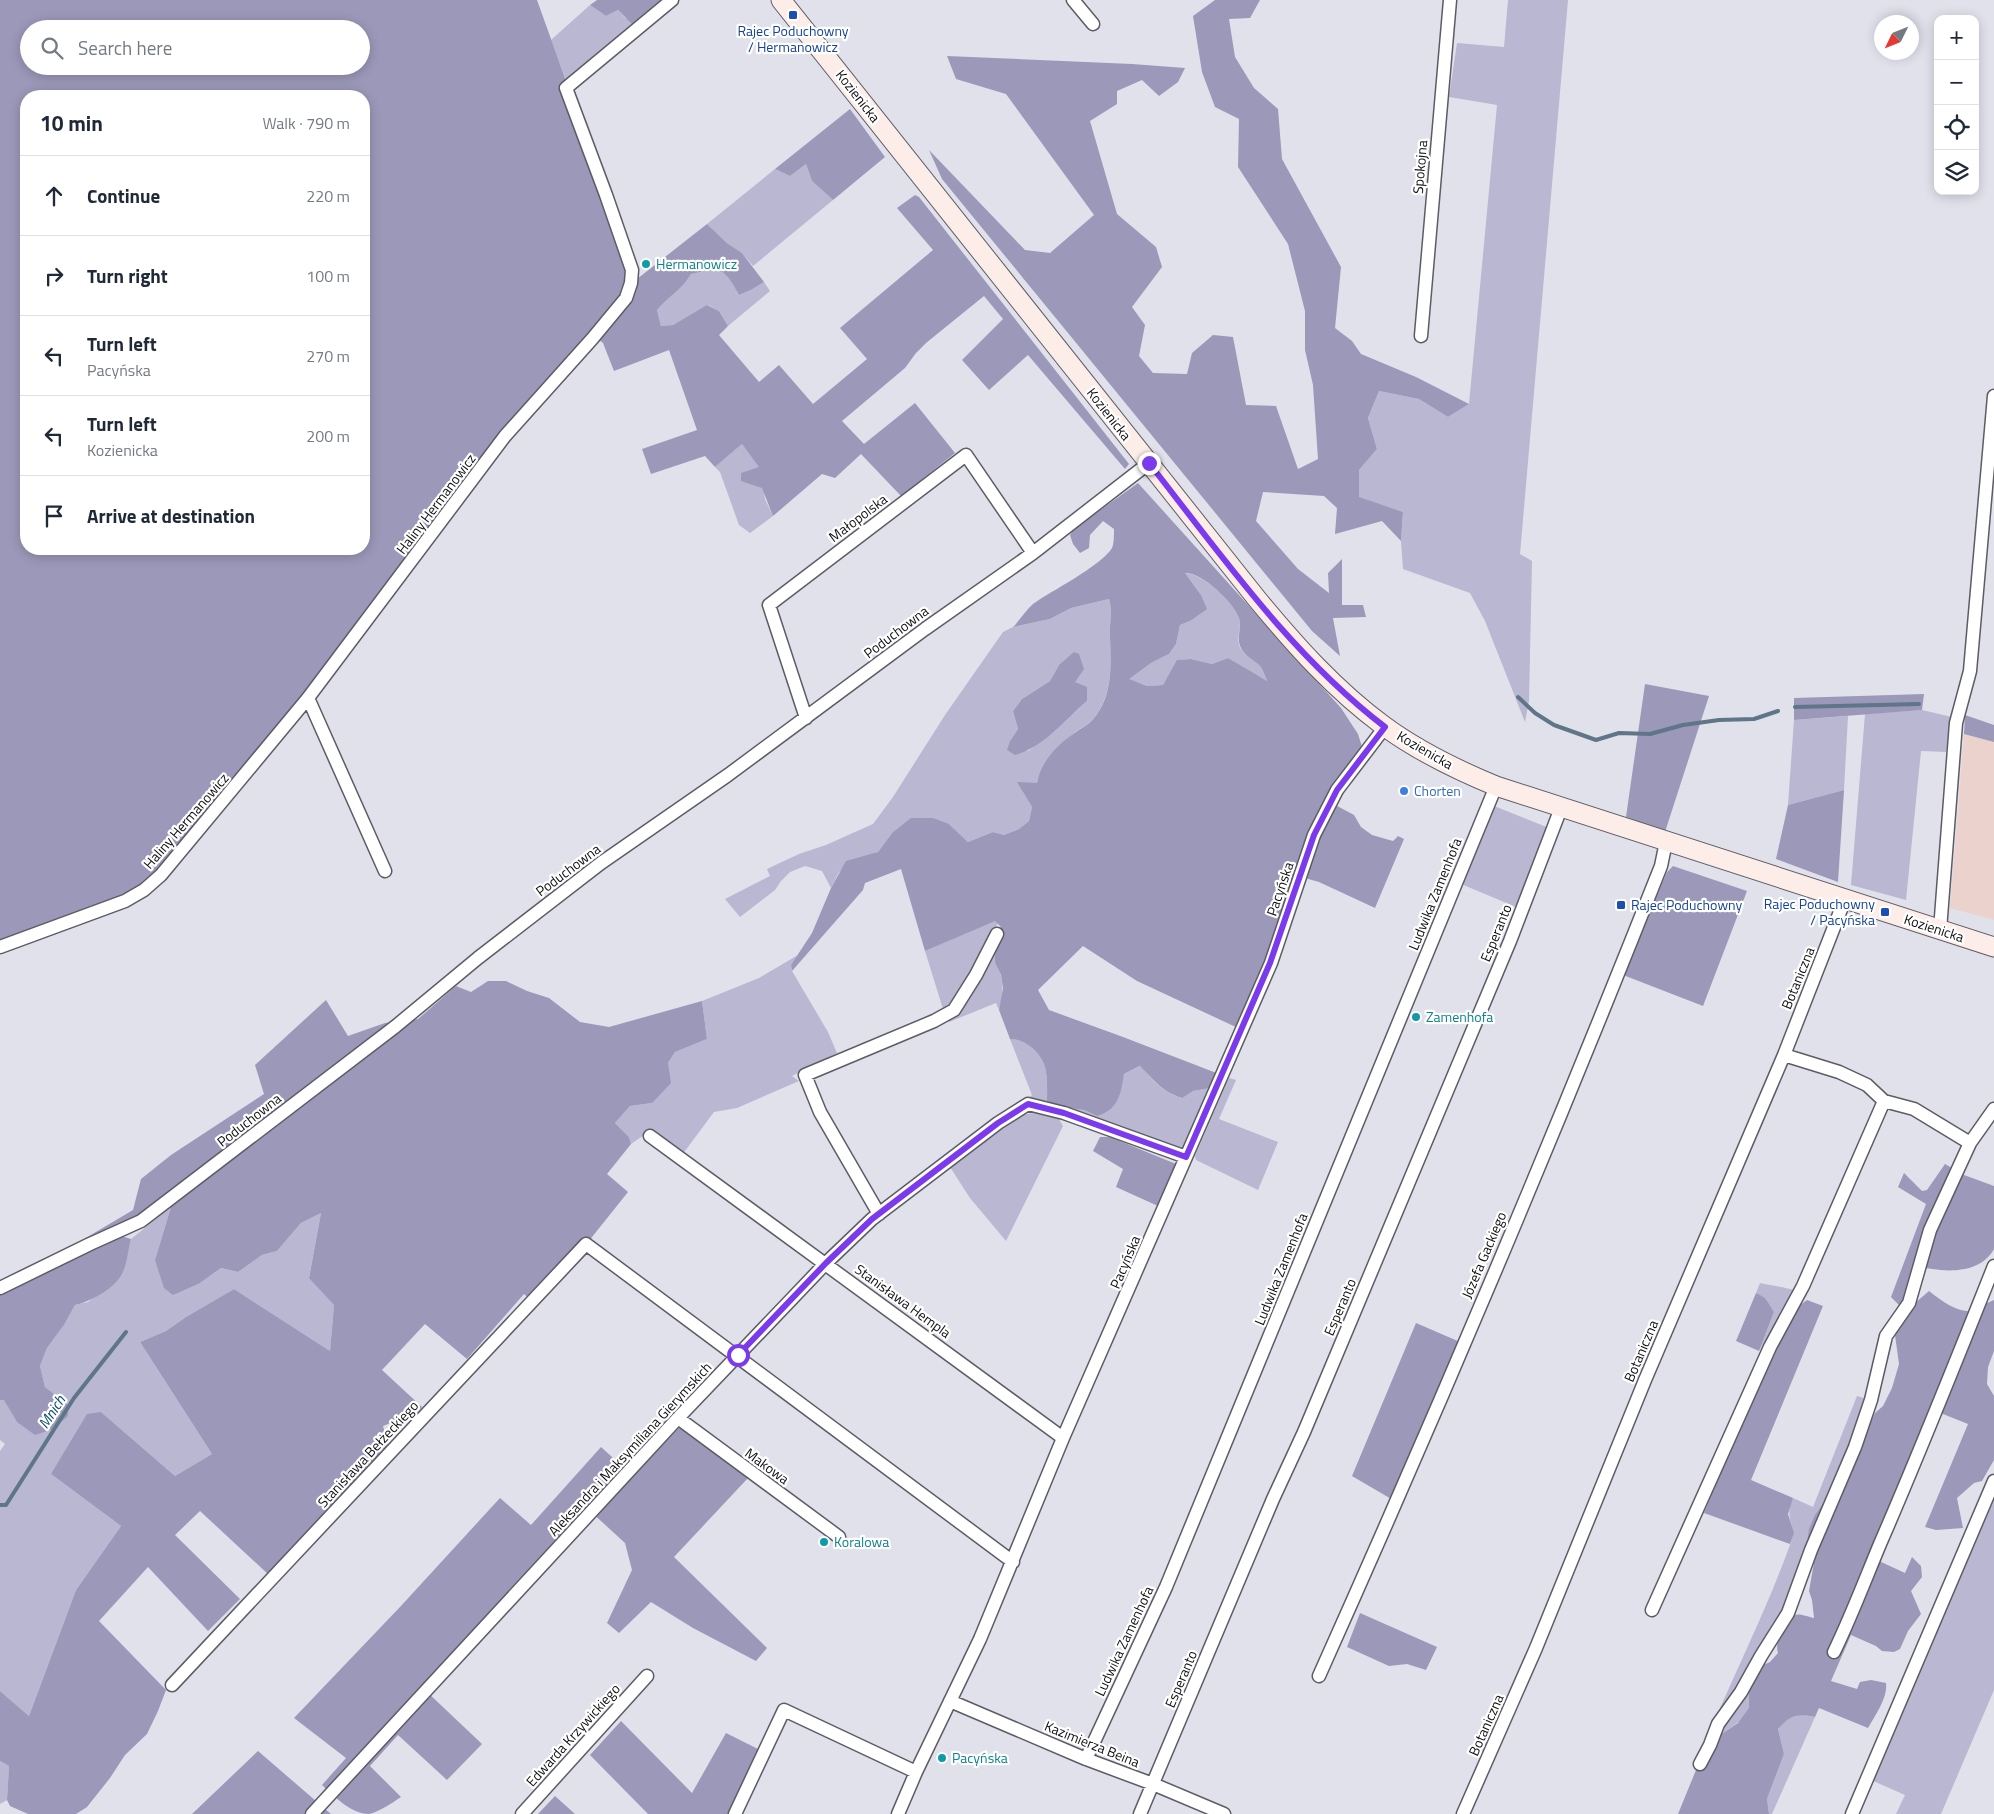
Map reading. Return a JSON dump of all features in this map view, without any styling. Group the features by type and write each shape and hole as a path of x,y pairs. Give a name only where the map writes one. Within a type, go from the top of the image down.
{"main road":[{"name":"Kozienicka","path":"781,0 1221,556 1291,640 1344,694 1385,727 1435,758 1496,786 1994,947"}],"street":[{"name":"Haliny Hermanowicz","path":"0,947 125,902 144,890 161,875 308,698 505,436 586,346 626,298 631,283 632,270 566,88 672,0"},
{"path":"1073,0 1092,24"},
{"name":"Spokojna","path":"1421,336 1450,0"},
{"path":"1940,930 1956,723 1970,671 1994,396"},
{"name":"Małopolska","path":"806,718 769,605 966,454 1033,552"},
{"name":"Poduchowna","path":"0,1288 141,1221 396,1026 478,958 601,863 806,718 925,628 1033,552 1149,463"},
{"path":"308,698 385,871"},
{"name":"Pacyńska","path":"898,1814 916,1772 980,1639 1063,1438 1270,963 1314,835 1337,790 1385,727"},
{"name":"Ludwika Zamenhofa","path":"1086,1759 1166,1587 1496,786"},
{"name":"Esperanto","path":"1140,1814 1273,1499 1304,1432 1499,966 1561,808"},
{"name":"Józefa Gackiego","path":"1319,1676 1412,1468 1585,1055 1661,866 1666,842"},
{"name":"Botaniczna","path":"1463,1814 1536,1648 1645,1380 1784,1055 1845,899"},
{"path":"879,1214 820,1112 806,1075 934,1021 954,1010 976,976 997,934"},
{"path":"1784,1055 1839,1072 1867,1085 1884,1101 1914,1110 1970,1143"},
{"path":"1652,1610 1770,1347 1803,1286 1884,1101"},
{"name":"Aleksandra i Maksymiliana Gierymskich","path":"312,1814 678,1418 826,1263 879,1214 998,1123 1028,1104 1064,1113 1186,1157"},
{"path":"1700,1764 1718,1724 1741,1692 1788,1614 1811,1550 1855,1447 1871,1400 1886,1336 1909,1303 1930,1230 1970,1143 1994,1109"},
{"name":"Stanisława Hempla","path":"650,1136 1063,1438"},
{"name":"Stanisława Bełżeckiego","path":"172,1685 586,1244 738,1355"},
{"path":"1834,1652 1853,1612 1925,1440 1994,1266"},
{"path":"738,1355 1013,1562"},
{"name":"Makowa","path":"678,1418 839,1537"},
{"path":"1852,1814 1994,1481"},
{"name":"Edwarda Krzywickiego","path":"522,1814 647,1676"},
{"name":"Kazimierza Beina","path":"950,1701 1086,1759 1153,1784 1224,1814"},
{"path":"734,1814 784,1710 916,1772"}],"shaded area":[{"path":"0,0 537,0 637,279 707,224 727,243 742,253 764,282 739,295 729,279 721,271 691,274 684,284 657,310 661,326 673,325 707,305 719,311 728,326 719,335 759,382 779,365 813,404 867,359 840,328 933,250 897,208 915,195 919,197 1129,464 1125,469 1028,355 989,390 962,360 1003,319 984,296 926,343 905,368 842,421 864,444 915,403 955,453 901,496 861,454 835,478 822,474 773,516 762,488 741,481 741,473 759,467 742,444 715,467 705,456 651,474 642,449 697,430 669,350 614,371 603,343 593,335 151,893 0,942"},
{"path":"597,0 669,0 644,22 632,24 618,10 606,16 590,5"},
{"path":"1215,0 1260,0 1250,18 1229,19 1235,57 1254,88 1278,109 1282,159 1341,267 1335,328 1352,341 1361,354 1416,377 1469,404 1448,417 1419,399 1379,391 1368,418 1377,449 1359,470 1359,497 1403,512 1401,541 1382,521 1335,534 1337,508 1324,496 1263,492 1256,521 1298,569 1329,593 1328,573 1342,559 1342,605 1363,605 1366,617 1333,618 1340,656 1312,631 942,179 929,150 1025,250 1050,253 1094,215 1006,94 956,79 947,56 1185,68 1178,82 1159,96 1142,80 1117,91 1117,104 1090,121 1117,214 1156,247 1162,267 1132,307 1145,325 1139,356 1153,373 1187,374 1192,353 1213,335 1233,337 1246,405 1276,406 1298,469 1318,459 1313,385 1305,350 1305,311 1288,244 1238,167 1239,119 1215,107 1202,72 1193,16"},
{"path":"1508,0 1568,0 1520,554 1532,561 1529,701 1525,722 1485,621 1470,593 1403,569 1401,541 1403,512 1359,498 1359,470 1377,449 1368,418 1379,391 1419,399 1448,417 1469,404 1497,105 1449,97 1457,43 1504,47"},
{"path":"590,5 606,16 618,10 625,18 644,22 569,88 551,40"},
{"path":"850,109 885,157 833,200 812,181 806,164 790,176 775,169"},
{"path":"806,164 812,181 833,200 753,266 742,253 727,243 707,224 775,169 790,176"},
{"path":"716,269 728,275 739,295 764,282 770,291 728,326 719,311 708,305 673,325 661,326 657,310 661,305 684,284 691,274"},
{"path":"742,444 760,467 765,499 773,516 750,533 739,525 720,472 715,467"},
{"path":"1138,483 1341,708 1358,734 1363,750 1326,800 1354,815 1361,827 1372,835 1393,841 1398,836 1404,839 1375,908 1319,882 1294,875 1266,960 1238,1028 1137,981 1083,946 1038,990 1049,1010 1219,1074 1210,1088 1193,1091 1182,1098 1163,1089 1140,1066 1124,1074 1120,1094 1114,1105 1110,1110 1097,1116 1084,1110 1054,1106 1047,1101 1046,1073 1042,1059 1026,1043 1010,1039 999,1010 1003,988 1001,975 995,962 1001,927 995,921 925,951 901,869 865,883 863,890 792,971 791,965 812,933 831,888 846,861 878,852 892,833 911,818 933,818 949,824 968,842 993,832 1004,835 1019,829 1029,821 1032,807 1017,782 1037,783 1042,767 1051,754 1094,718 1105,700 1110,679 1111,613 1109,599 1071,608 1050,619 1013,627 1033,604 1098,563 1112,548 1114,529 1103,521 1090,535 1089,548 1080,553 1073,544 1070,535 1074,529","holes":["1185,573 1192,574 1216,589 1236,611 1240,622 1239,641 1241,648 1261,667 1267,681 1228,658 1212,664 1191,659 1177,660 1163,685 1147,686 1129,679 1151,663 1169,654 1176,644 1180,625 1190,621 1207,609 1201,595"]},
{"path":"1185,573 1209,583 1231,604 1239,618 1239,645 1245,654 1261,667 1267,682 1228,658 1212,664 1191,659 1178,660 1163,685 1147,686 1128,679 1151,663 1169,654 1176,644 1180,625 1190,621 1201,595"},
{"path":"1109,599 1111,610 1110,679 1105,699 1094,718 1063,744 1042,770 1037,783 1023,792 1032,807 1029,821 1019,829 1004,835 993,832 968,842 949,824 892,833 878,852 839,872 831,888 822,871 805,866 790,872 775,890 740,917 725,899 770,876 767,869 873,824 1003,632 1013,627 1050,619 1071,608","holes":["1059,665 1075,682 1087,701 1054,732 1028,751 1010,741 1018,729 1013,711 1022,699 1050,681"]},
{"path":"1074,652 1079,654 1084,669 1075,682 1087,687 1087,701 1054,732 1035,746 1015,755 1007,750 1010,741 1018,729 1013,711 1022,699 1050,681 1059,665"},
{"path":"1645,684 1709,696 1665,832 1626,817"},
{"path":"1924,694 1922,710 1794,720 1794,698"},
{"path":"1922,710 1952,717 1946,752 1921,751 1906,900 1851,885 1865,714"},
{"path":"1965,715 1994,725 1994,742 1964,734"},
{"path":"1848,716 1844,790 1788,805 1794,720"},
{"path":"1964,734 1994,742 1994,920 1950,908"},
{"path":"1844,790 1838,882 1776,859 1788,805"},
{"path":"1494,806 1549,828 1516,907 1461,884"},
{"path":"1673,866 1747,891 1703,1006 1623,975 1667,872"},
{"path":"995,920 998,923 953,1006 943,1009 925,951"},
{"path":"995,954 1002,983 999,1010 996,1003 949,1022 948,1019"},
{"path":"798,955 791,965 792,971 828,1032 837,1053 792,1076 799,1081 737,1108 714,1112 682,1155 647,1133 631,1144 629,1137 615,1123 630,1106 652,1103 668,1063 675,1052 707,1039 702,1001 759,978"},
{"path":"488,981 506,981 527,991 549,998 580,1022 609,1027 702,1001 707,1039 675,1052 668,1063 671,1083 652,1103 630,1106 615,1123 629,1137 631,1144 607,1174 628,1192 592,1237 579,1258 537,1306 524,1294 467,1359 425,1324 382,1370 422,1407 412,1420 398,1420 383,1426 388,1445 269,1575 200,1511 175,1535 240,1599 208,1631 148,1567 99,1621 166,1690 147,1734 125,1755 87,1807 76,1814 28,1814 10,1806 7,1800 9,1766 0,1761 0,1691 29,1716 76,1590 121,1526 51,1474 87,1414 101,1412 175,1476 212,1454 140,1342 166,1331 234,1289 330,1351 334,1305 309,1278 321,1213 301,1223 277,1251 262,1255 238,1272 221,1268 200,1283 173,1295 164,1288 155,1260 171,1207 163,1198 140,1214 84,1239 133,1210 141,1179 171,1155 264,1094 255,1065 326,1000 348,1036 385,1023 418,1019 456,986 471,992"},
{"path":"1010,1039 1026,1043 1042,1059 1046,1073 1047,1101 1053,1105 1030,1097 1032,1095"},
{"path":"1141,1066 1169,1093 1181,1098 1193,1091 1210,1088 1185,1149 1168,1147 1055,1106 1084,1110 1097,1116 1121,1089 1124,1074"},
{"path":"1229,1078 1236,1080 1219,1119 1278,1142 1258,1190 1196,1160 1195,1156"},
{"path":"1041,1112 1059,1119 1063,1126 1006,1241 970,1198 950,1167 1014,1118 1020,1115"},
{"path":"1100,1137 1110,1137 1176,1164 1158,1206 1116,1187 1123,1169 1093,1151"},
{"path":"1945,1164 1964,1175 1994,1186 1994,1249 1987,1258 1970,1268 1937,1270 1916,1266 1908,1294 1900,1306 1891,1297 1926,1204 1898,1187 1904,1173 1922,1191 1927,1190"},
{"path":"171,1207 155,1260 200,1283 221,1268 238,1272 262,1255 277,1251 301,1223 321,1213 309,1277 334,1305 330,1351 234,1289 166,1331 140,1342 212,1454 175,1476 101,1412 51,1474 121,1526 76,1590 29,1716 0,1691 0,1451 5,1444 0,1440 0,1400 4,1399 17,1422 67,1404 45,1387 40,1366 47,1348 64,1325 75,1305 88,1302 122,1274 131,1239"},
{"path":"121,1236 131,1239 125,1266 119,1279 102,1294 75,1305 64,1325 47,1348 40,1366 45,1387 67,1404 68,1416 53,1429 35,1435 17,1422 4,1400 0,1400 0,1293"},
{"path":"1760,1283 1796,1291 1759,1351 1774,1312 1756,1293"},
{"path":"1929,1291 1953,1307 1973,1312 1981,1311 1985,1304 1994,1300 1994,1351 1988,1367 1987,1384 1994,1396 1994,1460 1982,1481 1974,1483 1957,1498 1963,1528 1936,1530 1925,1527 1968,1424 1933,1410 1879,1561 1905,1573 1912,1557 1921,1566 1922,1577 1911,1591 1921,1614 1908,1631 1900,1649 1894,1652 1882,1651 1876,1646 1851,1635 1831,1681 1857,1689 1860,1682 1871,1680 1886,1683 1885,1695 1880,1706 1868,1728 1819,1708 1815,1717 1794,1716 1782,1724 1778,1729 1784,1754 1767,1799 1769,1814 1678,1814 1696,1770 1706,1766 1720,1735 1738,1723 1749,1708 1749,1693 1752,1681 1759,1667 1770,1662 1778,1653 1777,1643 1783,1626 1794,1615 1814,1618 1809,1591 1815,1557 1807,1544 1809,1529 1815,1515 1853,1462 1875,1413 1883,1406 1892,1388 1899,1364 1895,1335 1901,1320 1915,1303"},
{"path":"1756,1293 1765,1298 1774,1312 1759,1351 1736,1341"},
{"path":"1807,1300 1823,1306 1751,1480 1793,1498 1788,1514 1794,1533 1790,1544 1704,1513 1764,1368 1795,1309"},
{"path":"1416,1323 1460,1342 1393,1500 1352,1476"},
{"path":"1857,1396 1864,1398 1866,1401 1851,1443 1807,1544 1790,1597 1756,1659 1717,1715 1765,1608 1791,1542 1792,1530 1789,1511 1793,1498 1813,1507"},
{"path":"680,1427 748,1478 674,1557 767,1648 756,1661 693,1628 651,1602 619,1633 607,1623 632,1570 625,1543 589,1510 426,1691 482,1744 447,1780 398,1735 370,1766 401,1797 373,1813 362,1813 349,1808 322,1785 346,1758 294,1718 400,1607 500,1498 531,1525 601,1447 633,1476"},
{"path":"1994,1492 1994,1690 1941,1814 1896,1814 1905,1795 1871,1780"},
{"path":"1360,1613 1437,1647 1426,1670 1407,1664 1389,1666 1347,1647"},
{"path":"1752,1681 1749,1709 1740,1721 1720,1735 1725,1719"},
{"path":"1798,1714 1815,1717 1772,1814 1769,1814 1767,1799 1784,1754 1778,1729 1785,1720"},
{"path":"621,1721 692,1793 726,1733 758,1749 728,1814 648,1814 590,1755"},
{"path":"258,1751 331,1814 192,1814"},
{"path":"0,1761 9,1766 7,1800 0,1804"},
{"path":"555,1796 575,1814 538,1814"}],"waterway":[{"path":"1518,697 1535,713 1554,725 1596,740 1619,733 1650,734 1683,725 1719,720 1754,719 1778,711"},
{"path":"1795,707 1919,704"},
{"name":"Mnich","path":"0,1505 6,1505 74,1398 126,1332"}],"place":[{"name":"Rajec Poduchowny / Hermanowicz","path":"793,15"},
{"name":"Hermanowicz","path":"646,264"},
{"name":"Chorten","path":"1404,791"},
{"name":"Rajec Poduchowny","path":"1621,905"},
{"name":"Rajec Poduchowny / Pacyńska","path":"1885,912"},
{"name":"Zamenhofa","path":"1416,1017"},
{"name":"Koralowa","path":"824,1542"},
{"name":"Pacyńska","path":"942,1758"}],"route":[{"path":"738,1355 826,1263 872,1219 998,1123 1028,1104 1064,1113 1186,1157 1270,963 1314,835 1337,790 1385,727 1344,694 1291,640 1221,556 1149,463"}]}
